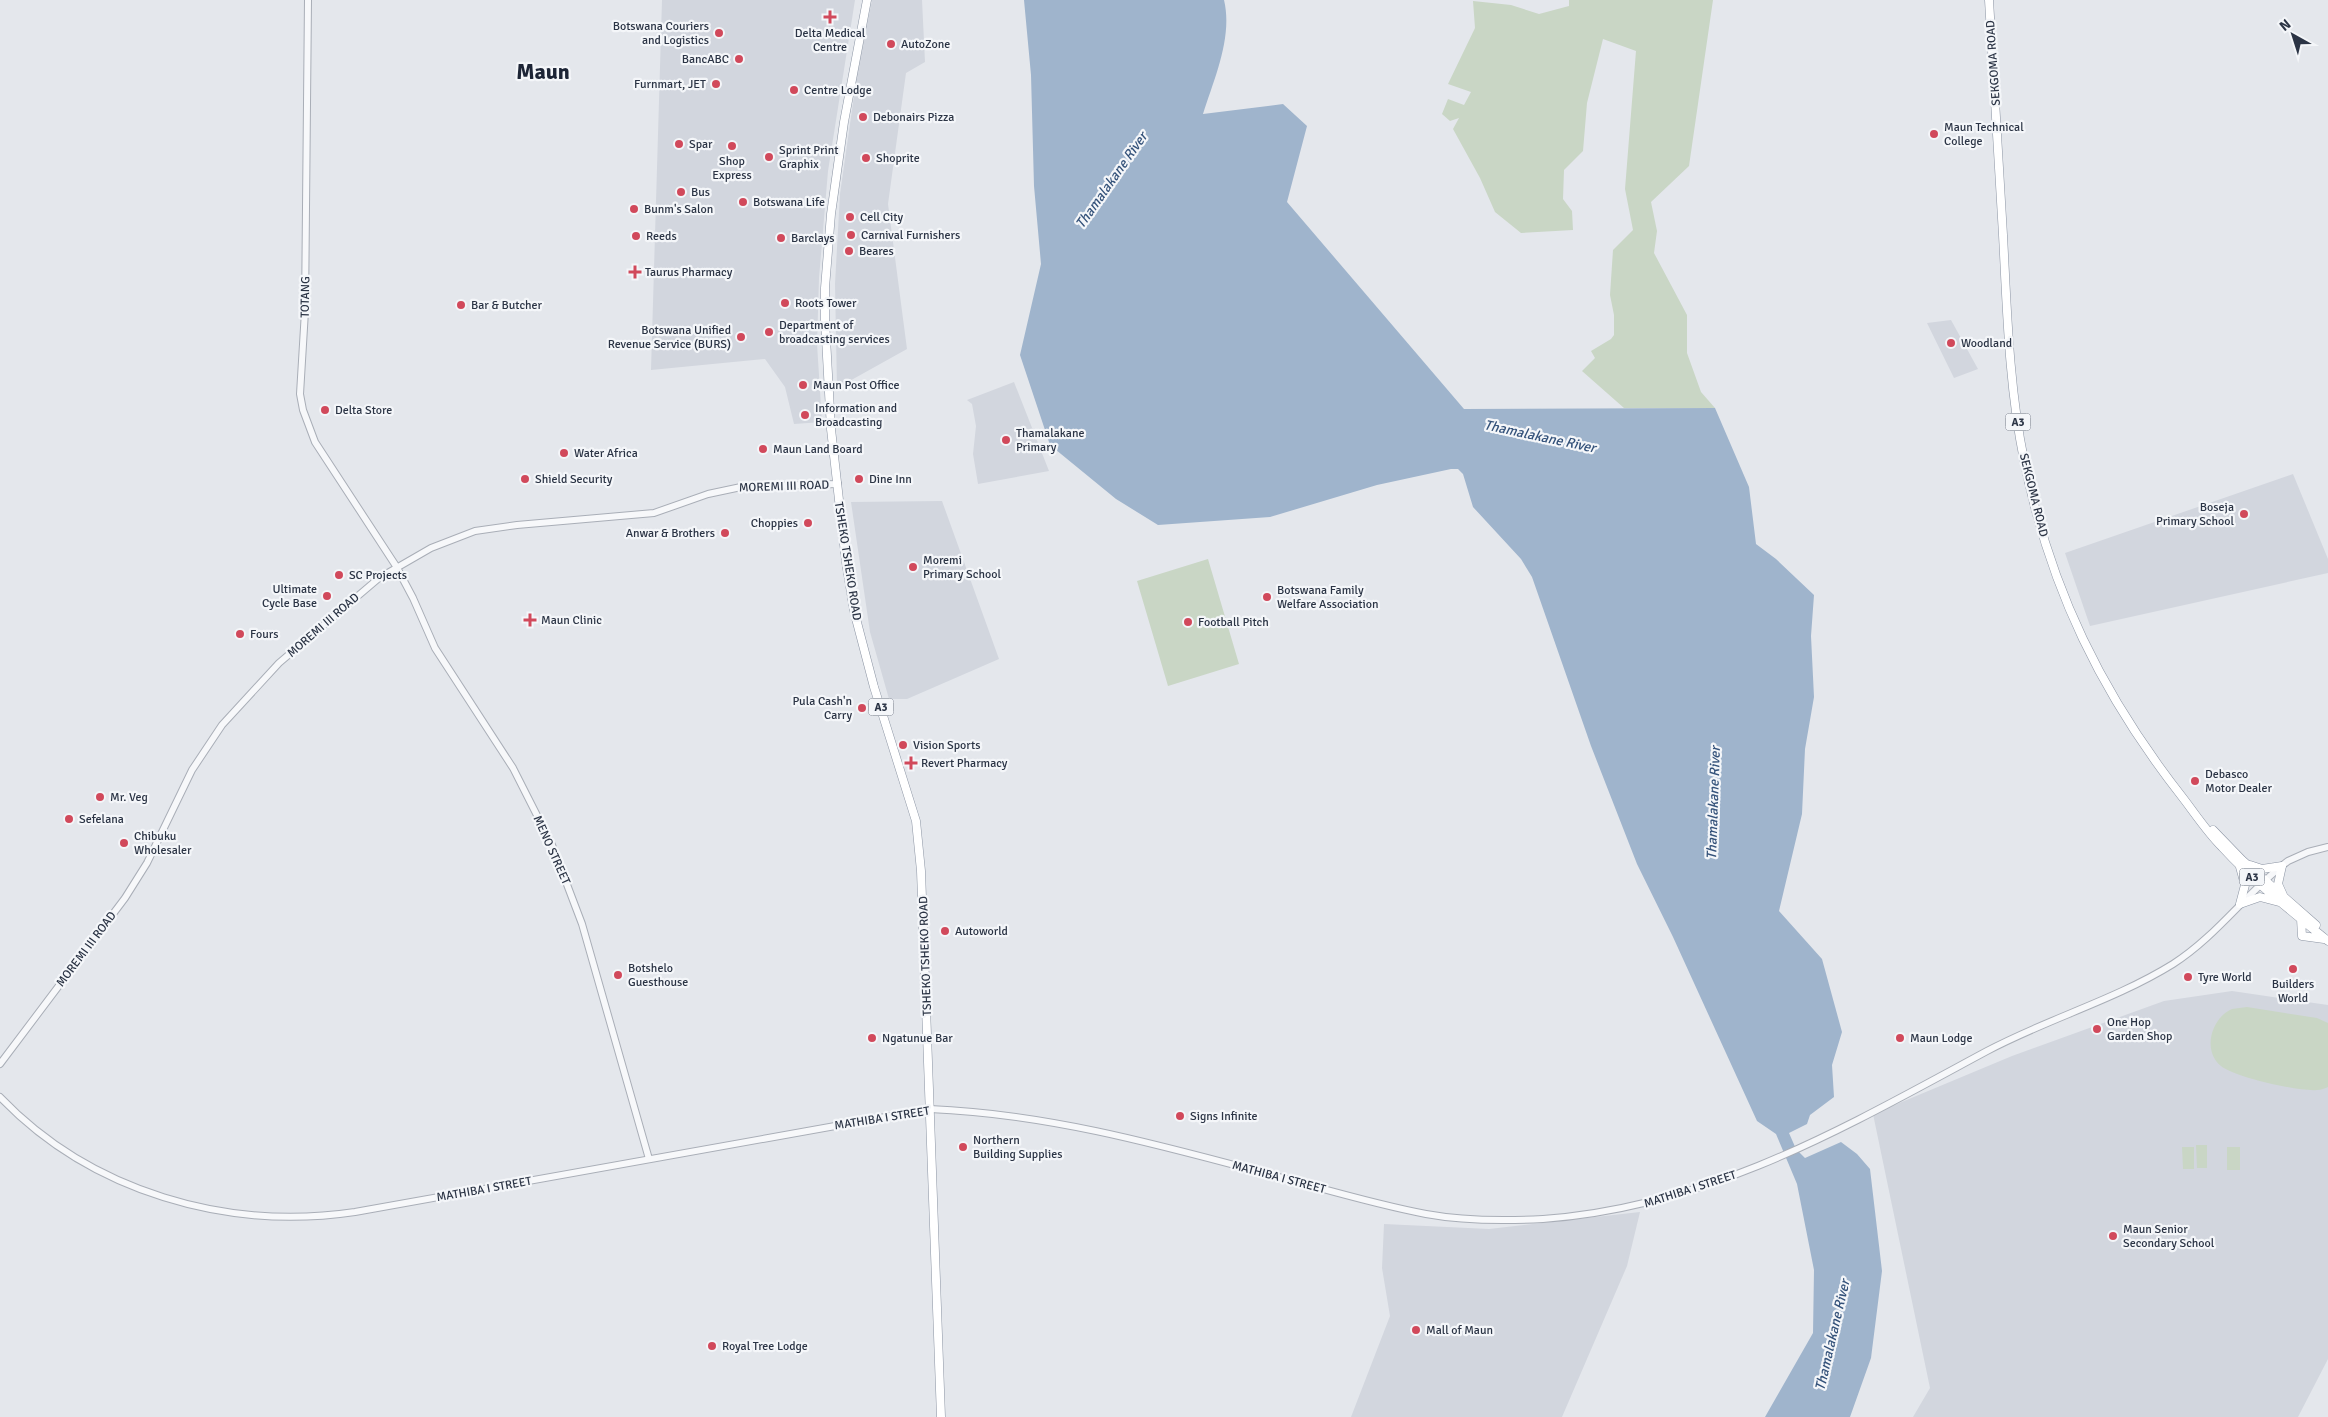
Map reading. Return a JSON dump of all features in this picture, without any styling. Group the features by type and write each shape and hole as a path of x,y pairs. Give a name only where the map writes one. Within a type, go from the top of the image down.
{"highway":[{"name":"TSHEKO TSHEKO ROAD","path":"867,0 835,181 825,288 824,320 831,429 854,611 874,688 916,821 921,871 941,1417"},
{"name":"SEKGOMA ROAD","path":"1989,0 2012,363 2019,430 2029,484 2055,571 2090,658 2139,740 2197,819 2263,883 2328,938"},
{"path":"2240,862 2258,869 2272,869 2282,866 2278,884 2283,901 2260,897 2240,904"},
{"path":"2240,862 2245,886 2240,904"},
{"name":"SEKGOMA ROAD","path":"2283,901 2301,919 2328,938"},
{"path":"2301,919 2302,936 2328,938"}],"street":[{"name":"TOTANG","path":"308,0 305,311 302,356 302,402 308,428 315,442 396,566"},
{"name":"MOREMI III ROAD","path":"0,1064 124,898 151,855 192,770 222,725 279,663 362,591 396,566 431,548 475,531 654,513 708,494 741,486 838,484"},
{"name":"MENO STREET","path":"396,566 413,598 435,648 513,768 552,845 585,932 649,1160"},
{"name":"MATHIBA I STREET","path":"0,1096 42,1134 94,1168 121,1181 189,1205 245,1215 288,1218 323,1216 930,1109 1022,1117 1071,1124 1387,1206 1429,1215 1479,1220 1528,1220 1569,1217 1648,1204 1711,1184 1783,1156 1822,1137 1934,1081 2014,1038 2157,973 2188,953 2282,866 2296,856 2328,847"}],"shaded area":[{"path":"662,0 855,0 828,171 819,278 817,344 822,422 794,424 785,387 765,359 651,370"},
{"path":"872,0 922,0 925,62 906,73 888,204 907,349 837,388 835,284 840,194 858,68"},
{"name":"Woodland","path":"1951,320 1978,369 1954,378 1927,323"},
{"name":"Thamalakane Primary","path":"1014,382 1049,471 978,484 973,454 976,426 972,404 967,400"},
{"name":"Boseja Primary School","path":"2293,474 2328,559 2328,573 2090,626 2065,553"},
{"name":"Moremi Primary School","path":"942,501 999,659 907,699 889,699 870,632 851,502"},
{"name":"Maun Senior Secondary School","path":"2232,991 2328,1005 2328,1359 2298,1417 1913,1417 1930,1388 1873,1114 2012,1056 2164,1001"},
{"path":"1640,1212 1627,1266 1562,1417 1351,1417 1390,1316 1382,1268 1384,1224 1489,1229"}],"green space":[{"path":"1569,0 1713,0 1689,166 1651,202 1657,231 1654,253 1687,315 1687,353 1701,392 1715,408 1624,408 1582,371 1595,358 1591,351 1611,339 1614,335 1614,315 1610,295 1613,250 1633,230 1625,189 1636,51 1603,39 1587,103 1583,151 1564,170 1563,199 1572,211 1573,230 1521,233 1495,212 1480,178 1453,129 1459,118 1450,121 1442,114 1448,99 1464,105 1471,92 1448,84 1475,28 1473,1 1511,5 1539,14 1569,6"},
{"name":"Football Pitch","path":"1208,559 1239,664 1168,686 1137,581"},
{"path":"2247,1007 2317,1018 2328,1023 2328,1087 2318,1090 2297,1089 2239,1075 2221,1066 2215,1060 2212,1052 2211,1044 2214,1027 2225,1013 2232,1009"},
{"path":"2196,1145 2207,1145 2207,1168 2197,1168"},
{"path":"2182,1147 2194,1147 2194,1169 2183,1169"},
{"path":"2227,1147 2240,1147 2240,1170 2227,1170"}],"water":[{"name":"Thamalakane River","path":"1024,0 1224,0 1226,28 1224,43 1217,72 1203,114 1283,104 1307,126 1287,202 1464,409 1715,408 1749,487 1756,544 1776,559 1814,595 1811,636 1814,697 1805,749 1802,814 1779,911 1822,959 1842,1032 1832,1065 1834,1097 1810,1115 1807,1124 1789,1133 1796,1149 1805,1158 1841,1142 1857,1154 1870,1169 1882,1271 1871,1358 1850,1417 1765,1417 1813,1333 1814,1270 1797,1184 1776,1134 1757,1121 1673,937 1637,864 1591,746 1532,577 1521,559 1473,507 1463,474 1458,469 1451,469 1377,485 1270,517 1158,525 1116,499 1050,445 1020,355 1041,264 1034,186 1031,75"}],"place":[{"name":"Delta Medical Centre","path":"830,17"},
{"name":"Botswana Couriers and Logistics","path":"719,33"},
{"name":"AutoZone","path":"891,44"},
{"name":"BancABC","path":"739,59"},
{"name":"Furnmart, JET","path":"716,84"},
{"name":"Centre Lodge","path":"794,90"},
{"name":"Debonairs Pizza","path":"863,117"},
{"name":"Maun Technical College","path":"1934,134"},
{"name":"Spar","path":"679,144"},
{"name":"Shop Express","path":"732,146"},
{"name":"Sprint Print Graphix","path":"769,157"},
{"name":"Shoprite","path":"866,158"},
{"name":"Bus","path":"681,192"},
{"name":"Botswana Life","path":"743,202"},
{"name":"Bunm's Salon","path":"634,209"},
{"name":"Cell City","path":"850,217"},
{"name":"Carnival Furnishers","path":"851,235"},
{"name":"Reeds","path":"636,236"},
{"name":"Barclays","path":"781,238"},
{"name":"Beares","path":"849,251"},
{"name":"Taurus Pharmacy","path":"635,272"},
{"name":"Roots Tower","path":"785,303"},
{"name":"Bar & Butcher","path":"461,305"},
{"name":"Department of broadcasting services","path":"769,332"},
{"name":"Botswana Unified Revenue Service (BURS)","path":"741,337"},
{"name":"Woodland","path":"1951,343"},
{"name":"Maun Post Office","path":"803,385"},
{"name":"Delta Store","path":"325,410"},
{"name":"Information and Broadcasting","path":"805,415"},
{"name":"Thamalakane Primary","path":"1006,440"},
{"name":"Maun Land Board","path":"763,449"},
{"name":"Water Africa","path":"564,453"},
{"name":"Shield Security","path":"525,479"},
{"name":"Dine Inn","path":"859,479"},
{"name":"Boseja Primary School","path":"2244,514"},
{"name":"Choppies","path":"808,523"},
{"name":"Anwar & Brothers","path":"725,533"},
{"name":"Moremi Primary School","path":"913,567"},
{"name":"SC Projects","path":"339,575"},
{"name":"Ultimate Cycle Base","path":"327,596"},
{"name":"Botswana Family Welfare Association","path":"1267,597"},
{"name":"Maun Clinic","path":"530,620"},
{"name":"Football Pitch","path":"1188,622"},
{"name":"Fours","path":"240,634"},
{"name":"Pula Cash'n Carry","path":"862,708"},
{"name":"Vision Sports","path":"903,745"},
{"name":"Revert Pharmacy","path":"911,763"},
{"name":"Debasco Motor Dealer","path":"2195,781"},
{"name":"Mr. Veg","path":"100,797"},
{"name":"Sefelana","path":"69,819"},
{"name":"Chibuku Wholesaler","path":"124,843"},
{"name":"Autoworld","path":"945,931"},
{"name":"Builders World","path":"2293,969"},
{"name":"Botshelo Guesthouse","path":"618,975"},
{"name":"Tyre World","path":"2188,977"},
{"name":"One Hop Garden Shop","path":"2097,1029"},
{"name":"Ngatunue Bar","path":"872,1038"},
{"name":"Maun Lodge","path":"1900,1038"},
{"name":"Signs Infinite","path":"1180,1116"},
{"name":"Northern Building Supplies","path":"963,1147"},
{"name":"Maun Senior Secondary School","path":"2113,1236"},
{"name":"Mall of Maun","path":"1416,1330"},
{"name":"Royal Tree Lodge","path":"712,1346"}],"district":[{"name":"Maun","path":"543,71"}]}
